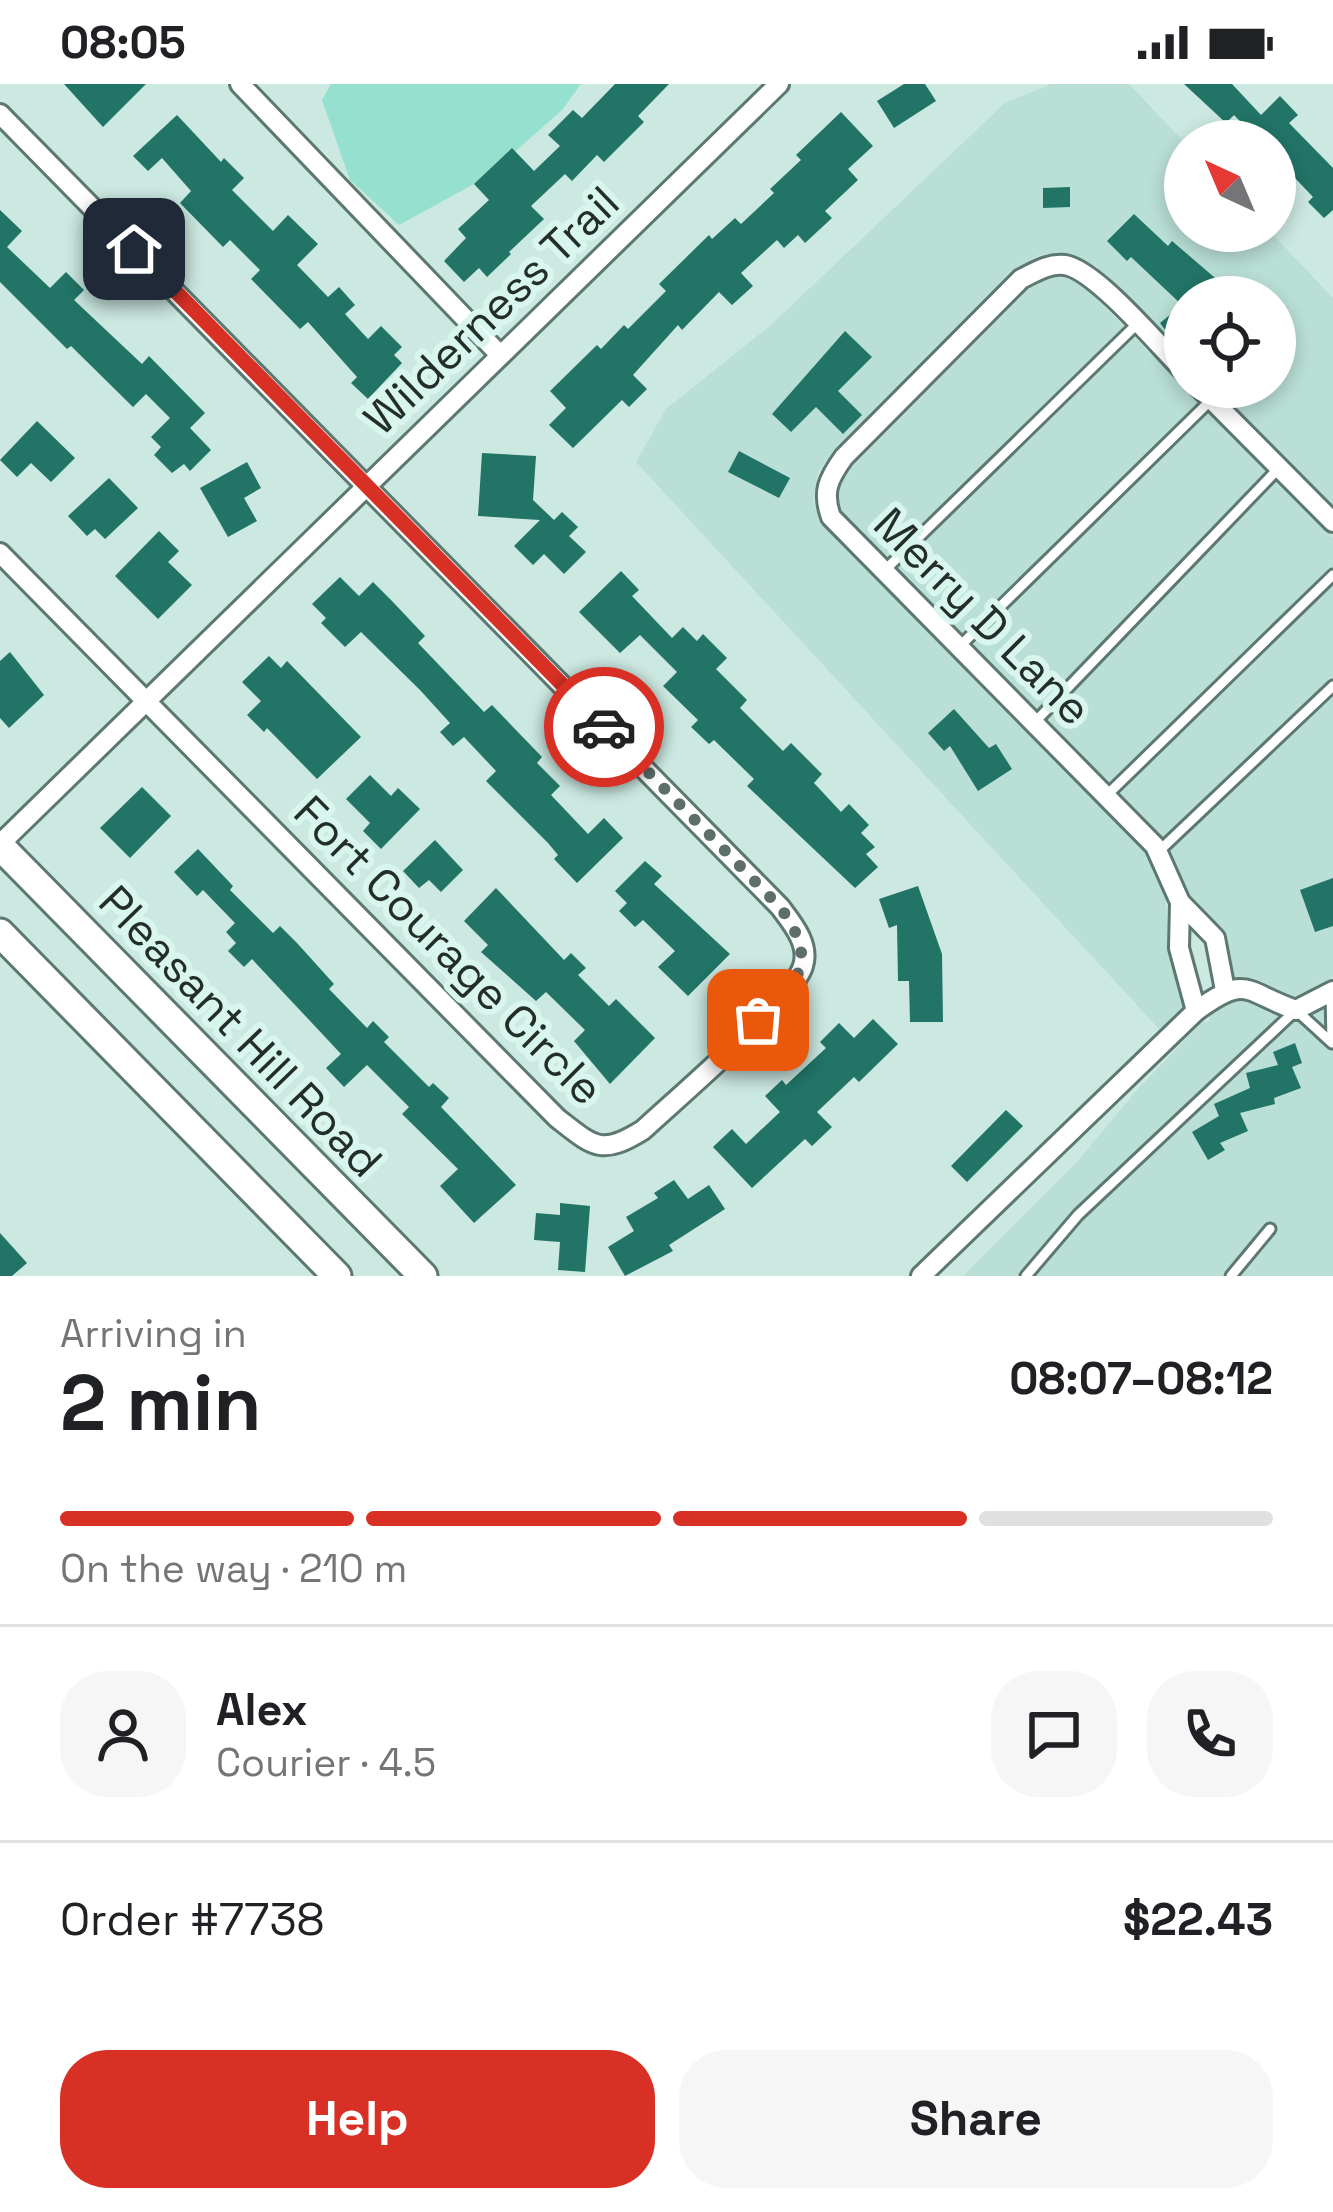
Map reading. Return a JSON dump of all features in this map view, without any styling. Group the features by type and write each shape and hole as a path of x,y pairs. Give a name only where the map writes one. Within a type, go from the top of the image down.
{"main road":[{"name":"Pleasant Hill Road","path":"0,845 423,1276"},
{"path":"0,933 337,1276"}],"street":[{"path":"240,84 500,355"},
{"name":"Wilderness Trail","path":"0,845 779,84"},
{"path":"0,114 367,486"},
{"name":"Merry D Lane","path":"1164,352 1088,274 1065,265 1046,266 1021,279 844,457 829,477 824,498 831,518 1158,852 1180,902 1215,938 1225,990"},
{"path":"1221,408 1333,522"},
{"name":"Fort Courage Circle","path":"147,703 557,1118 589,1143 617,1147 644,1130 787,993 804,964 800,934 780,907 367,486"},
{"path":"0,553 147,703"},
{"name":"Merry D Lane","path":"1180,902 1179,948 1196,1011"},
{"path":"921,1276 1196,1011 1225,990 1250,987 1296,1010 1332,992"}],"lane":[{"path":"884,572 1137,324"},
{"path":"959,647 1191,408"},
{"path":"1034,723 1279,468"},
{"path":"1106,796 1333,575"},
{"path":"1158,852 1333,686"},
{"path":"1332,992 1332,1043"},
{"path":"1026,1276 1078,1215 1296,1010 1332,1043"},
{"path":"1231,1276 1270,1229"}],"shaded area":[{"path":"1051,84 1129,84 1164,121 1164,252 1289,252 1333,298 1333,506 1236,408 1296,408 1296,276 1164,276 1164,335 1096,266 1063,254 1039,255 1012,270 835,448 818,473 813,501 823,525 1146,852 1166,898 1168,950 1183,1006 1160,1030 636,462 666,409 771,325 1005,103"},
{"path":"1050,278 1082,284 1164,367 1164,408 1205,408 1333,538 1333,977 1294,997 1255,978 1234,977 1226,937 1192,898 1163,838 841,512 837,499 841,483 853,466 1029,289"},
{"path":"1248,1000 1294,1021 1333,1005 1333,1276 963,1276 1077,1162 1202,1022 1210,1021 1230,1001"}],"green space":[{"path":"331,84 581,84 562,110 485,178 399,225 350,180 322,100"}],"building":[{"path":"64,84 146,84 103,127"},
{"path":"615,84 669,84 638,116 644,122 604,162 597,155 572,181 565,174 531,206 544,219 511,254 487,277 479,268 464,282 444,261 466,238 458,229 489,200 474,184 512,148 534,171 560,146 548,135 573,110 582,118"},
{"path":"904,84 925,84 936,101 894,128 877,101"},
{"path":"1184,84 1232,84 1261,115 1280,96 1298,115 1292,120 1239,120 1234,115 1223,120"},
{"path":"841,112 873,146 848,169 858,180 825,211 832,218 805,243 798,235 784,248 777,240 741,273 753,286 732,305 719,292 682,330 678,325 633,375 647,389 629,407 622,400 573,448 549,425 566,408 550,391 597,345 601,349 624,325 628,329 666,291 659,284 709,235 712,239 735,218 741,224 774,193 770,189 801,160 796,155"},
{"path":"177,115 221,162 224,158 244,178 232,190 273,231 288,215 318,244 297,265 328,297 339,287 355,305 345,314 368,339 381,326 402,347 394,355 402,363 368,399 351,383 357,377 308,322 300,329 251,279 260,270 230,240 223,247 180,203 191,191 162,158 148,171 133,156"},
{"path":"1296,130 1333,168 1333,210 1324,218 1308,202 1313,197 1296,179"},
{"path":"1070,187 1070,207 1043,208 1043,188"},
{"path":"0,210 22,231 7,247 50,288 66,272 84,290 74,300 142,364 149,356 205,413 190,428 211,450 190,471 184,464 172,473 154,455 161,447 151,437 170,418 146,394 133,407 0,282"},
{"path":"1134,214 1164,242 1164,252 1185,252 1213,276 1164,276 1164,288 1107,241"},
{"path":"845,331 872,357 838,391 862,415 843,434 816,407 791,432 772,414"},
{"path":"37,421 75,458 51,482 31,463 17,477 0,460"},
{"path":"739,451 790,478 779,498 728,472"},
{"path":"482,453 536,456 533,500 554,520 562,512 578,527 569,536 586,552 564,574 544,554 533,565 514,546 540,520 478,516"},
{"path":"247,462 261,488 244,498 257,521 228,537 200,488"},
{"path":"109,478 138,508 105,539 95,529 87,536 68,516"},
{"path":"159,531 179,551 168,562 192,585 158,619 115,576"},
{"path":"621,571 639,590 632,596 672,638 683,627 697,641 703,634 727,658 716,669 747,700 740,708 783,751 791,743 822,774 814,783 841,812 849,804 869,825 861,833 875,847 866,854 878,867 855,888 747,786 754,779 714,740 709,744 691,727 698,720 663,686 677,672 640,635 620,653 579,612"},
{"path":"340,577 359,596 373,582 392,601 425,636 418,643 484,712 492,705 542,757 537,763 560,786 551,795 588,834 604,818 623,838 577,883 554,859 558,855 548,843 486,781 496,771 464,737 453,746 440,732 450,723 420,690 361,632 345,647 321,623 326,618 312,604"},
{"path":"10,652 44,695 9,728 0,718 0,661"},
{"path":"269,656 281,668 287,661 361,737 317,779 267,728 264,732 247,715 261,701 242,682"},
{"path":"954,709 989,748 996,744 1012,769 978,791 950,746 944,751 928,733"},
{"path":"370,775 391,796 398,788 420,809 381,849 363,831 370,823 346,799"},
{"path":"142,787 171,816 130,858 100,828"},
{"path":"435,840 463,870 441,892 429,880 419,888 403,871"},
{"path":"198,849 273,933 280,926 297,943 334,984 329,989 367,1028 373,1021 389,1037 384,1042 429,1087 433,1083 449,1098 441,1107 516,1185 474,1223 440,1186 458,1169 402,1114 409,1107 367,1065 344,1087 326,1068 341,1054 252,959 244,967 228,951 236,943 226,932 235,923 203,890 197,896 174,872"},
{"path":"645,861 662,876 654,884 730,954 688,996 658,967 675,951 643,920 635,927 619,911 627,903 615,891"},
{"path":"1333,878 1333,926 1315,932 1300,890"},
{"path":"918,886 942,954 943,1022 910,1022 909,981 898,981 897,925 889,928 879,899"},
{"path":"496,888 564,960 571,953 586,968 578,975 609,1006 616,999 655,1038 610,1084 574,1041 585,1030 546,992 536,1001 481,952 488,945 464,921"},
{"path":"873,1019 898,1044 859,1082 854,1077 817,1112 832,1127 812,1146 805,1139 752,1188 713,1147 732,1129 746,1144 780,1112 765,1096 782,1080 786,1085 826,1048 820,1042 839,1023 854,1038"},
{"path":"1295,1043 1302,1063 1292,1067 1301,1088 1274,1098 1275,1104 1240,1113 1248,1131 1220,1143 1225,1150 1208,1160 1192,1132 1219,1116 1214,1104 1250,1088 1246,1073 1278,1065 1273,1052"},
{"path":"1006,1110 1023,1126 967,1182 951,1166"},
{"path":"674,1180 688,1199 709,1185 725,1209 669,1245 673,1251 625,1276 608,1247 634,1231 626,1217 658,1198 654,1193"},
{"path":"560,1203 590,1206 585,1272 558,1270 560,1242 534,1240 536,1213 560,1215"},
{"path":"0,1233 27,1263 12,1276 0,1276"}],"way so far":[{"path":"604,727 780,907 800,934 804,964 787,993 758,1020"}],"route":[{"path":"134,249 604,727"}]}
